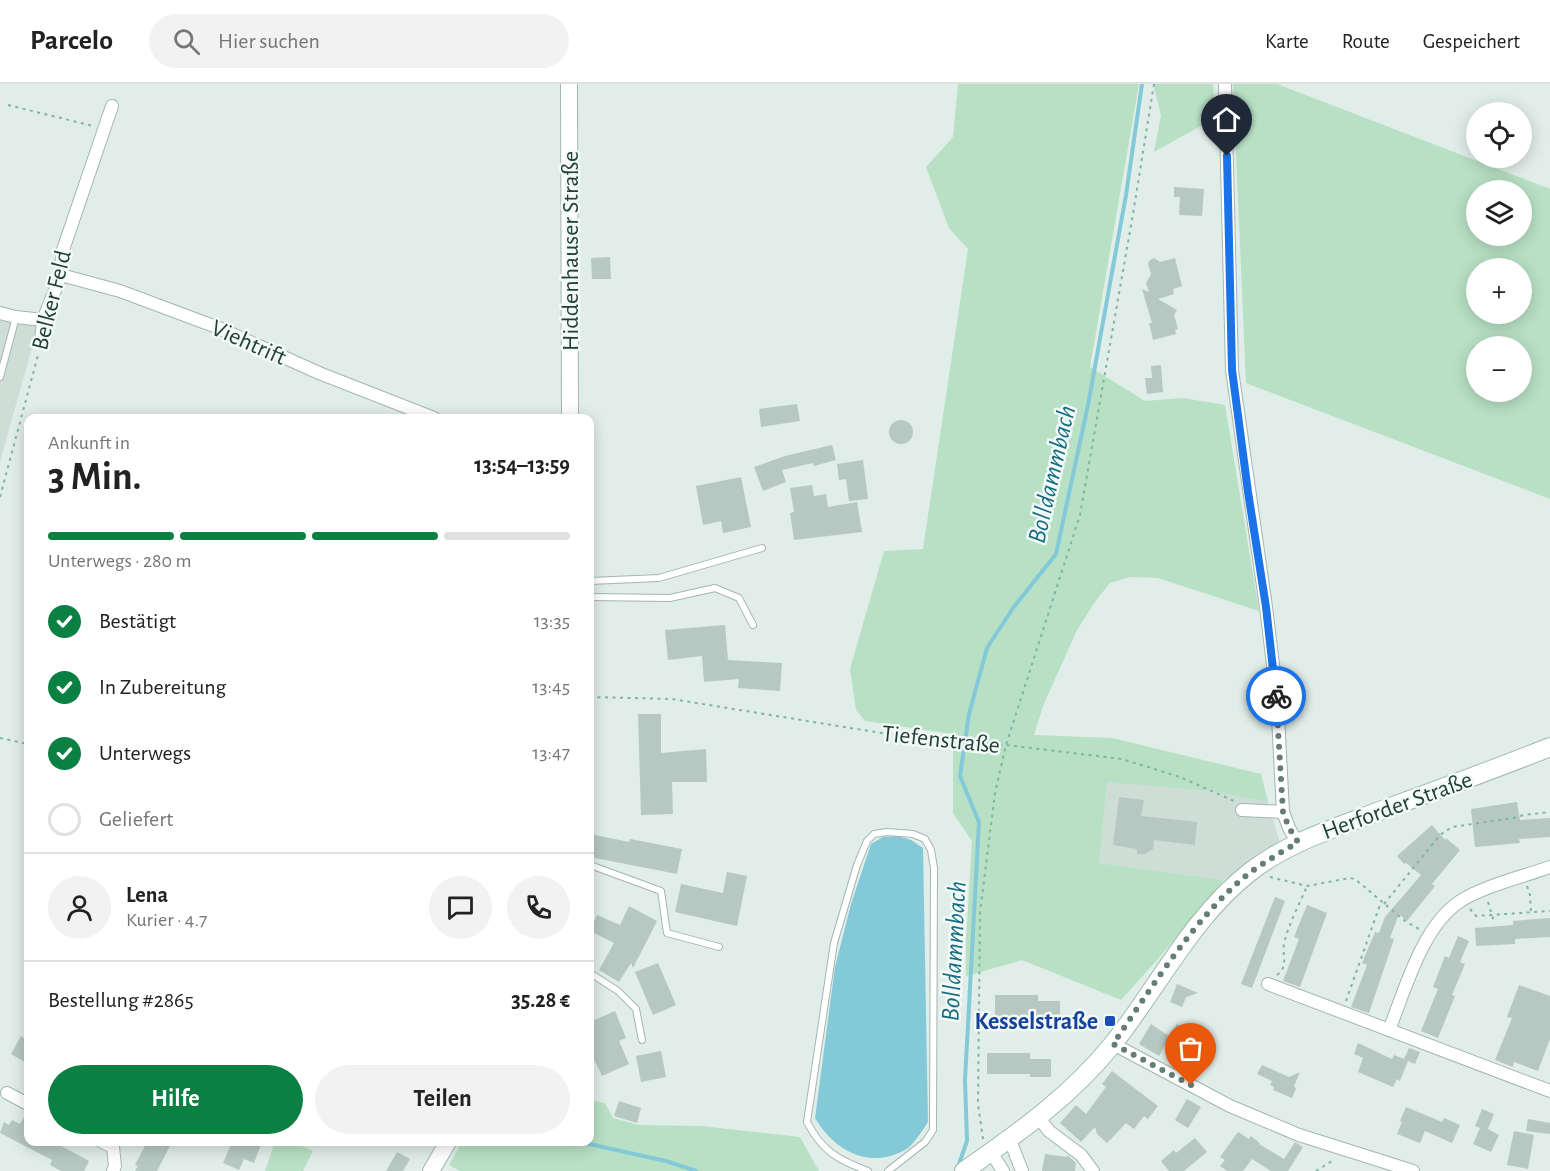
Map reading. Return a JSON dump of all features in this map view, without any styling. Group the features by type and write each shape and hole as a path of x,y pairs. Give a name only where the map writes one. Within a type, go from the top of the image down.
{"main road":[{"name":"Herforder Straße","path":"964,1171 1038,1118 1086,1074 1113,1044 1177,952 1215,906 1250,872 1298,842 1550,747"}],"street":[{"name":"Hiddenhauser Straße","path":"569,84 570,414"},
{"path":"1225,84 1232,370 1266,607 1276,698 1283,812 1298,842"},
{"name":"Belker Feld","path":"41,343 43,320 61,275 63,250 112,106"},
{"name":"Viehtrift","path":"61,275 120,291 219,328 319,373 424,414"},
{"path":"0,314 43,320"},
{"path":"1242,810 1283,812"},
{"path":"1389,1030 1424,944 1450,909 1464,899 1484,890 1550,867"},
{"path":"1268,984 1550,1091"},
{"path":"1113,1044 1230,1106 1299,1135 1413,1171"},
{"path":"7,1093 24,1102"},
{"path":"1038,1118 1049,1131 1081,1155 1093,1171"},
{"path":"1010,1140 1022,1171"},
{"path":"111,1146 115,1166 113,1171"},
{"path":"431,1171 446,1146"},
{"path":"986,1156 1003,1171"}],"lane":[{"path":"0,377 16,317"},
{"path":"594,581 659,579 762,548"},
{"path":"594,597 670,598 715,588 740,598 753,625"},
{"path":"868,1171 831,1153 816,1139 807,1122 834,944 857,865 867,841 874,834 887,832 913,834 925,839 931,850 934,868 933,1130 926,1142 888,1171"},
{"path":"594,866 661,891 667,933 719,947"},
{"path":"594,976 618,991 636,1009 642,1040"},
{"path":"844,1171 848,1163"}],"path":[{"path":"986,1156 978,1104 980,912 995,793 1006,746 1080,515 1154,84"},
{"path":"8,105 104,129"},
{"name":"Belker Feld","path":"0,497 41,343"},
{"name":"Tiefenstraße","path":"594,697 672,699 906,737 1122,759 1180,777 1232,798 1242,810"},
{"path":"0,738 24,743"},
{"path":"1342,1012 1383,903 1440,836 1452,827 1513,818 1524,814 1550,812"},
{"path":"1250,872 1306,886 1355,879 1405,921 1430,935"},
{"path":"1524,876 1530,895 1531,913"},
{"path":"1268,984 1272,974 1277,975 1286,961 1284,946 1306,886"},
{"path":"1484,890 1494,922"},
{"path":"1464,899 1476,916 1550,912"},
{"path":"1316,1171 1335,1159"}],"shaded area":[{"path":"0,317 38,326 0,462"},
{"path":"1107,781 1211,791 1268,802 1280,843 1224,880 1099,863"}],"green space":[{"path":"958,84 1139,84 1090,367 1145,401 1183,398 1225,405 1259,611 1158,578 1130,577 1110,583 1077,630 1043,706 1034,735 1112,738 1261,774 1268,802 1211,791 1107,782 1099,863 1224,880 1121,1000 1022,960 966,976 972,841 953,813 953,734 865,721 856,710 850,669 884,551 923,549 968,249 949,228 926,167 953,137"},
{"path":"1153,84 1213,84 1215,118 1154,152 1161,115"},
{"path":"1233,84 1277,84 1466,157 1466,168 1495,168 1527,180 1466,180 1466,246 1532,246 1532,182 1550,189 1550,499 1246,383"},
{"path":"594,1101 605,1103 613,1118 639,1125 701,1126 800,1137 819,1171 460,1171 449,1165 460,1146 594,1146"},
{"path":"274,1146 301,1146 313,1151 303,1171 265,1171"}],"water":[{"path":"898,836 911,840 923,848 928,1122 908,1148 894,1155 868,1158 844,1148 833,1140 815,1118 835,967 851,904 871,844 883,837"}],"building":[{"path":"1174,187 1204,189 1202,216 1179,215 1180,197 1174,197"},
{"path":"610,257 611,279 592,279 591,258"},
{"path":"1154,258 1160,262 1175,258 1182,286 1173,289 1174,294 1158,299 1177,310 1174,315 1178,329 1175,330 1176,334 1153,340 1149,323 1152,323 1142,289 1149,292 1146,283 1151,274 1148,264"},
{"path":"1161,365 1163,392 1147,394 1145,378 1152,378 1151,366"},
{"path":"797,404 800,421 761,427 759,409"},
{"path":"901,420 906,421 912,427 912,437 906,443 901,444 896,443 890,437 889,432 890,427 896,421"},
{"path":"832,445 836,460 814,466 813,463 782,470 786,482 763,491 754,467 785,456"},
{"path":"863,460 868,499 849,501 846,479 839,480 837,464"},
{"path":"741,477 751,527 723,533 721,521 703,525 696,486"},
{"path":"812,485 814,496 826,494 828,507 857,502 862,532 794,540 790,513 794,512 790,488"},
{"path":"725,625 728,660 782,663 780,691 738,688 739,679 704,682 702,656 668,660 665,630"},
{"path":"638,714 661,714 661,753 706,749 707,782 672,782 673,814 641,815"},
{"path":"1119,797 1144,800 1141,816 1197,822 1195,845 1154,840 1153,849 1145,854 1137,854 1137,849 1113,845"},
{"path":"1517,802 1520,820 1550,818 1550,837 1519,839 1520,843 1475,847 1471,809"},
{"path":"1432,825 1445,840 1446,838 1460,850 1432,884 1435,886 1407,921 1399,914 1390,938 1394,939 1369,1013 1351,1007 1367,965 1362,963 1375,932 1379,933 1385,917 1421,875 1406,863 1404,864 1397,856"},
{"path":"594,835 682,849 677,874 594,858"},
{"path":"727,872 747,876 737,926 675,912 681,884 723,893"},
{"path":"1275,897 1285,901 1252,988 1241,984"},
{"path":"1307,905 1327,913 1300,987 1283,981 1299,939 1294,937"},
{"path":"629,906 657,921 633,968 631,963 619,982 599,970 614,943 594,933 594,922 597,915 620,925"},
{"path":"1550,918 1550,937 1515,939 1515,944 1476,946 1475,928 1513,925 1513,921"},
{"path":"1458,936 1469,941 1460,962 1465,964 1438,1038 1421,1031 1438,989 1433,987 1445,956 1449,958"},
{"path":"658,963 676,1005 653,1015 635,972"},
{"path":"1177,984 1198,993 1186,997 1182,1007 1170,1002"},
{"path":"1519,985 1550,996 1550,1039 1538,1071 1514,1062 1513,1067 1495,1060 1512,1018 1507,1017"},
{"path":"995,995 1038,995 1038,1001 1060,1001 1060,1019 1038,1019 1038,1016 995,1016"},
{"path":"615,1011 626,1038 619,1041 629,1064 602,1076 594,1059 594,1020"},
{"path":"1151,1024 1169,1036 1177,1024 1191,1033 1179,1054 1165,1045 1159,1056 1139,1044"},
{"path":"21,1036 24,1038 24,1062 11,1054"},
{"path":"1358,1043 1392,1059 1394,1055 1404,1059 1409,1048 1420,1052 1415,1064 1408,1061 1400,1081 1397,1079 1393,1087 1358,1072 1363,1058 1354,1054"},
{"path":"661,1051 666,1077 641,1082 636,1056"},
{"path":"987,1053 1030,1053 1030,1059 1051,1059 1051,1077 1030,1077 1030,1074 987,1074"},
{"path":"1262,1065 1289,1077 1300,1072 1292,1098 1273,1090 1274,1087 1270,1085 1272,1081 1257,1074"},
{"path":"1112,1071 1158,1106 1148,1119 1144,1116 1134,1129 1126,1123 1107,1143 1097,1134 1095,1127 1081,1142 1060,1123 1076,1105 1086,1114 1106,1087 1102,1084"},
{"path":"1187,1099 1201,1107 1188,1128 1175,1120"},
{"path":"619,1101 641,1108 637,1123 614,1116"},
{"path":"1406,1107 1442,1122 1444,1118 1460,1125 1452,1143 1425,1131 1420,1143 1397,1134"},
{"path":"1482,1109 1494,1114 1488,1129 1499,1135 1491,1152 1473,1144 1480,1128 1475,1126"},
{"path":"24,1117 24,1145 0,1133 4,1122 9,1125 12,1120 20,1124"},
{"path":"1528,1119 1550,1123 1550,1134 1526,1131"},
{"path":"1514,1131 1534,1135 1528,1169 1507,1165"},
{"path":"1238,1132 1249,1139 1251,1136 1259,1144 1284,1159 1295,1142 1303,1147 1288,1171 1271,1171 1252,1159 1243,1171 1227,1171 1220,1166 1225,1160 1220,1157"},
{"path":"1195,1138 1207,1152 1184,1171 1169,1171 1161,1161 1174,1150 1176,1153"},
{"path":"25,1146 61,1146 89,1161 84,1171 61,1171 50,1165 52,1160"},
{"path":"145,1146 170,1146 157,1171 135,1171 138,1166 135,1165"},
{"path":"230,1146 260,1146 254,1163 244,1159 239,1170 223,1163"},
{"path":"397,1152 410,1159 403,1171 386,1171"},
{"path":"1045,1154 1067,1157 1067,1155 1076,1163 1075,1171 1042,1171"}],"waterway":[{"name":"Bolldammbach","path":"958,1167 967,1141 965,1080 979,822 960,776 969,714 987,648 1013,608 1056,554 1088,405 1126,195 1142,84"},
{"path":"594,1145 666,1161 696,1171"}],"way so far":[{"path":"1191,1085 1113,1044 1177,952 1215,906 1250,872 1298,842 1283,812 1276,696"}],"place":[{"name":"Kesselstraße","path":"1110,1021"}],"route":[{"path":"1227,156 1232,370 1266,607 1276,696"}]}
